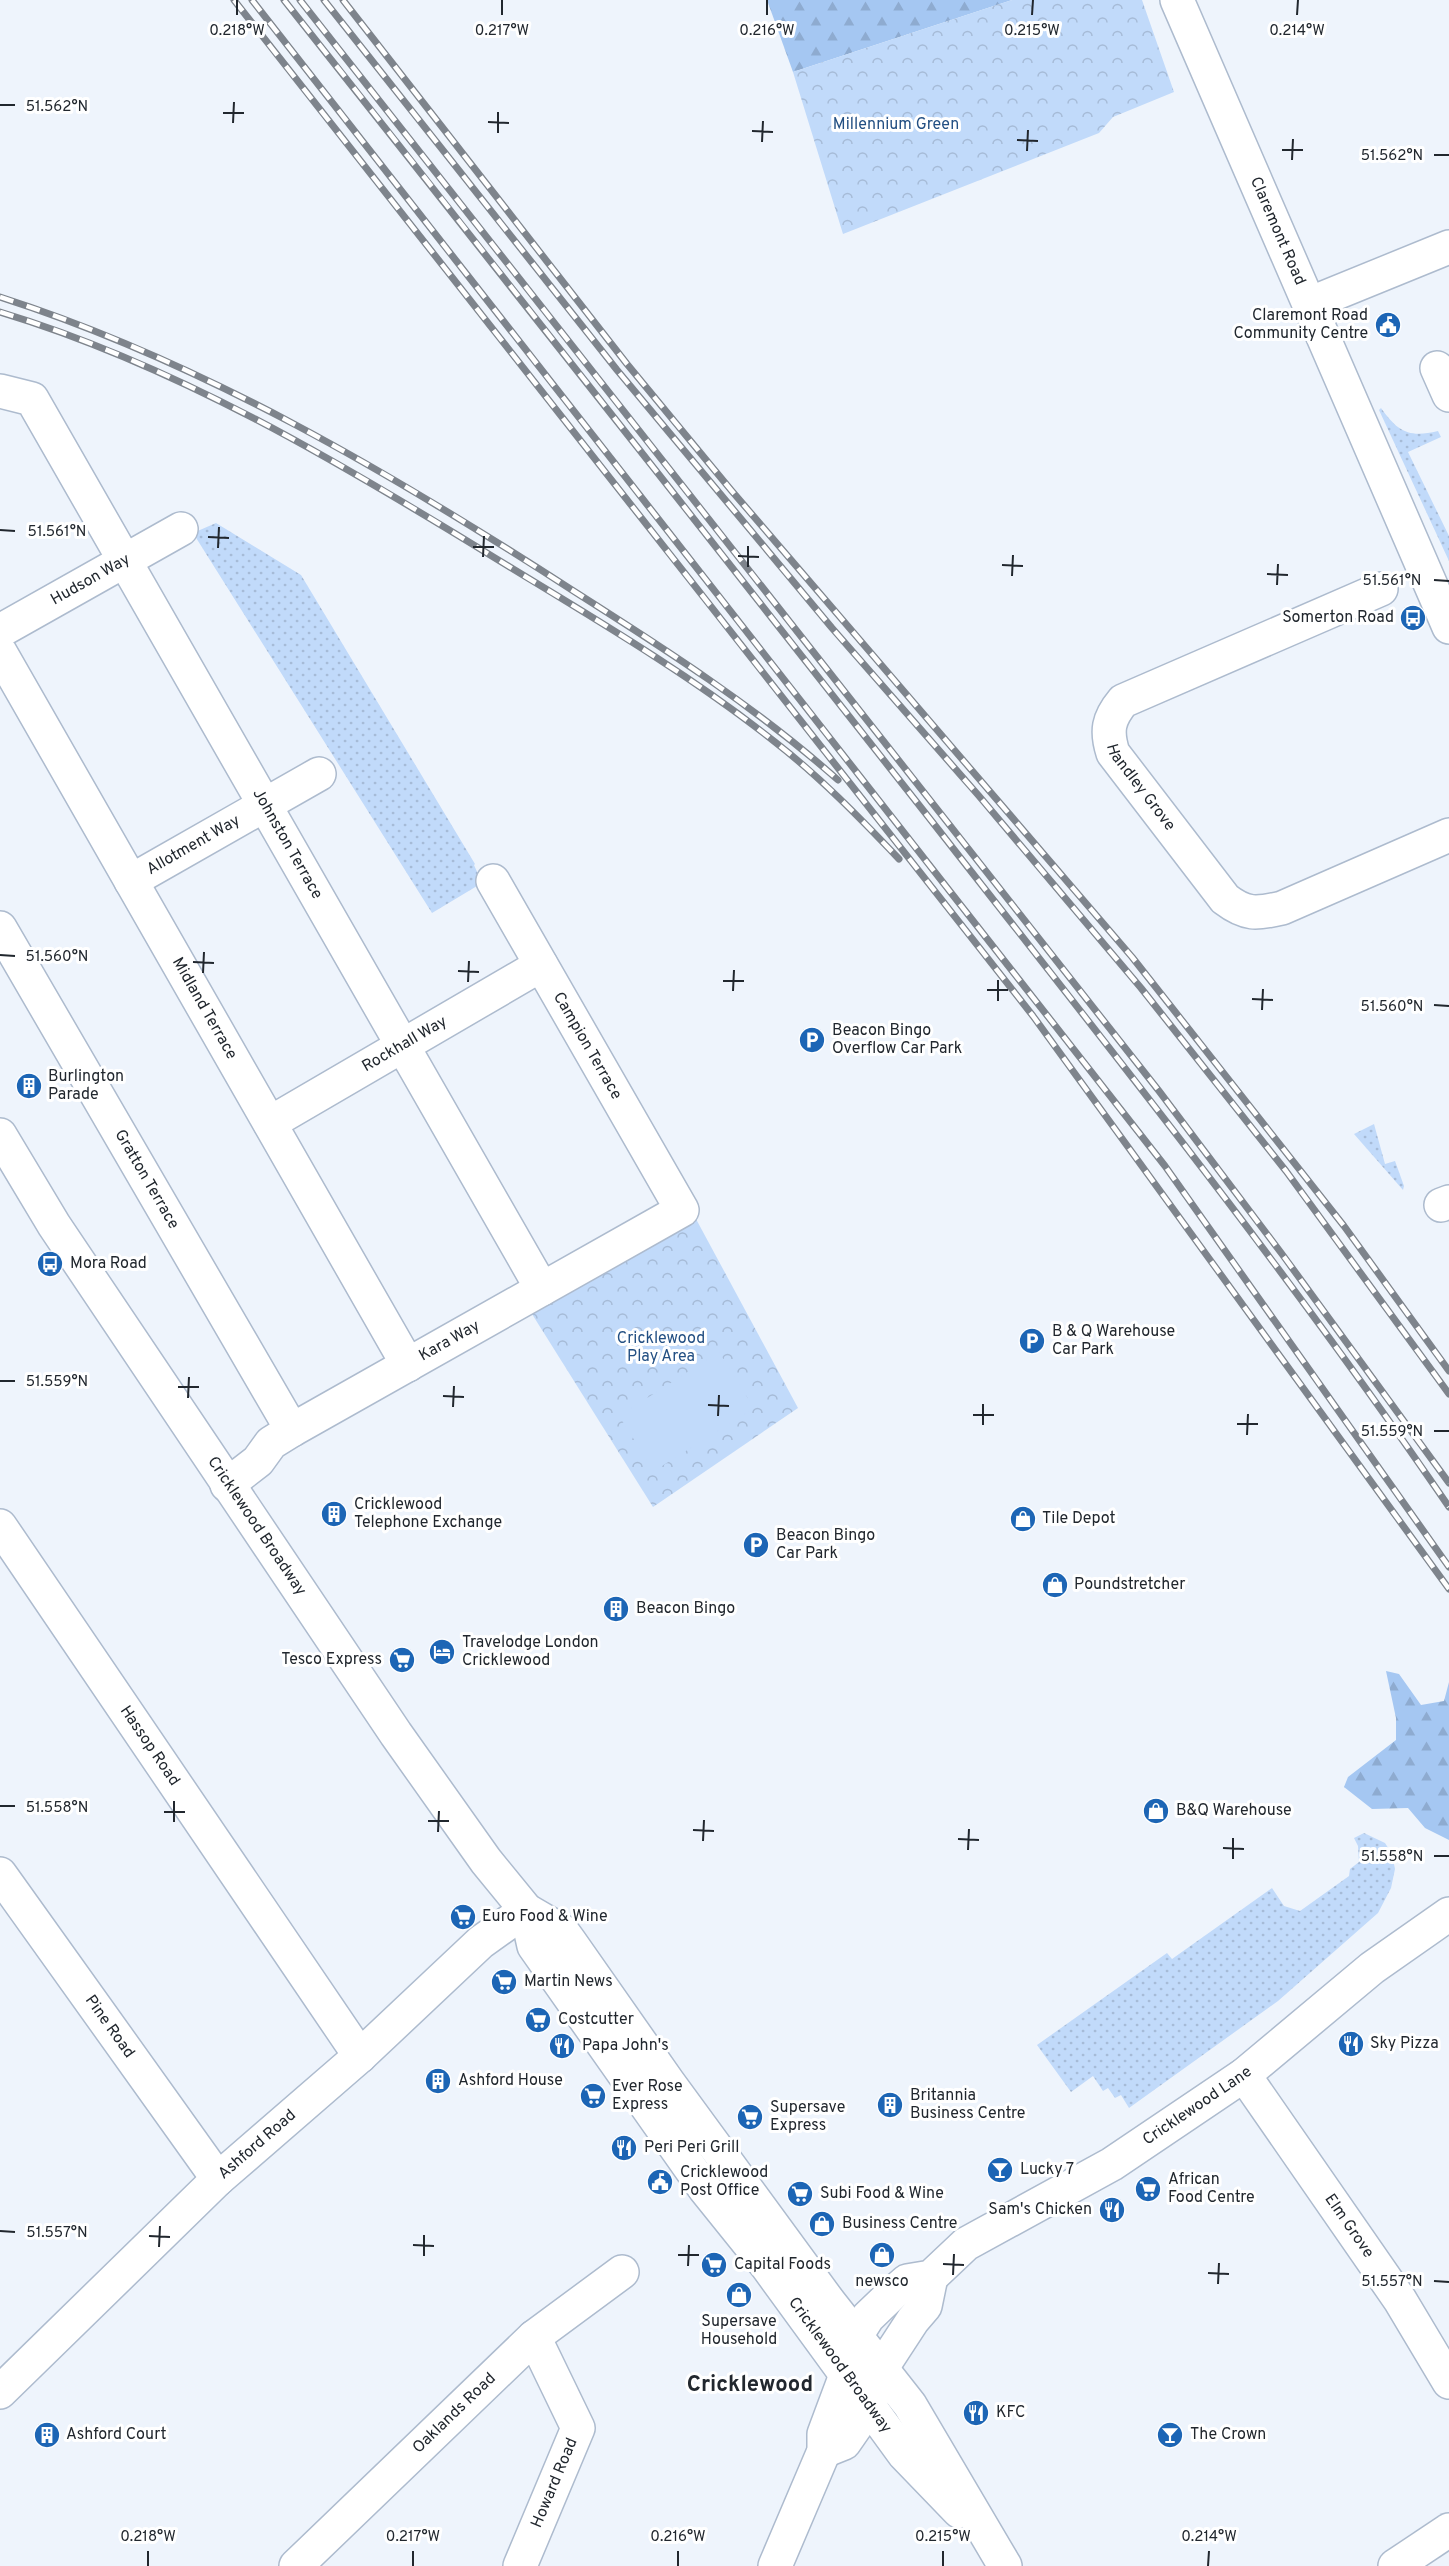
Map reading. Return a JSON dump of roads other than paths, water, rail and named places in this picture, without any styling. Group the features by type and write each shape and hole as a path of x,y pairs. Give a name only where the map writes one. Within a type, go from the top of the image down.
{"street":[{"name":"Claremont Road","path":"1177,0 1449,627"},
{"path":"1309,304 1449,247"},
{"name":"Johnston Terrace","path":"0,391 33,399 266,804 401,1047 542,1289"},
{"name":"Hudson Way","path":"0,631 182,529"},
{"name":"Handley Grove","path":"1382,589 1123,701 1111,715 1107,735 1113,753 1126,771 1225,899 1241,911 1261,913 1282,908 1449,835"},
{"name":"Midland Terrace","path":"0,652 408,1365"},
{"name":"Allotment Way","path":"131,881 319,774"},
{"name":"Campion Terrace","path":"493,882 682,1210"},
{"name":"Gratton Terrace","path":"0,928 292,1430"},
{"name":"Rockhall Way","path":"270,1123 540,965"},
{"name":"Cricklewood Broadway","path":"0,1135 54,1225 396,1734 486,1861 526,1910 562,1931 668,2082 856,2336 910,2405 997,2554"},
{"name":"Kara Way","path":"227,1485 258,1461 271,1443 292,1430 682,1210"},
{"name":"Hassop Road","path":"0,1526 360,2056"},
{"name":"Pine Road","path":"0,1874 218,2179"},
{"name":"Cricklewood Broadway","path":"526,1910 534,1947 705,2189 766,2266 904,2454 997,2554"},
{"name":"Ashford Road","path":"0,2388 218,2179 360,2056 481,1942 526,1910"},
{"name":"Cricklewood Lane","path":"856,2336 868,2317 907,2282 931,2277 966,2244 1112,2164 1244,2076 1372,1968 1449,1914"},
{"name":"Elm Grove","path":"1244,2076 1400,2300 1449,2382"},
{"name":"Oaklands Road","path":"296,2566 534,2337 622,2271"},
{"path":"824,2451 844,2443 869,2407 881,2369 913,2320 925,2306 931,2277"},
{"path":"775,2566 824,2451 824,2434 846,2375 856,2336"},
{"name":"Howard Road","path":"520,2566 579,2428 534,2337"},
{"path":"1395,2566 1449,2530"}],"railway":[{"path":"234,0 1033,1016 1449,1589"},
{"path":"252,0 1165,1166 1449,1567"},
{"path":"284,0 1129,1074 1324,1331 1449,1507"},
{"path":"300,0 1159,1091 1282,1254 1449,1483"},
{"path":"324,0 617,370 832,628 979,796 1141,988 1286,1171 1449,1394"},
{"path":"343,0 627,364 731,490 1132,957 1344,1226 1449,1371"},
{"path":"0,297 150,354 223,388 366,464 505,547 675,657 742,703 838,780"},
{"path":"0,312 130,359 193,388 316,452 436,522 638,646 708,692 792,755 899,859"}],"place":[{"name":"Claremont Road Community Centre","path":"1388,325"},
{"name":"Somerton Road","path":"1413,618"},
{"name":"Beacon Bingo Overflow Car Park","path":"812,1040"},
{"name":"Burlington Parade","path":"29,1086"},
{"name":"Mora Road","path":"50,1264"},
{"name":"B & Q Warehouse Car Park","path":"1032,1341"},
{"name":"Cricklewood Telephone Exchange","path":"334,1514"},
{"name":"Tile Depot","path":"1023,1519"},
{"name":"Beacon Bingo Car Park","path":"756,1545"},
{"name":"Poundstretcher","path":"1055,1585"},
{"name":"Beacon Bingo","path":"616,1609"},
{"name":"Travelodge London Cricklewood","path":"442,1652"},
{"name":"Tesco Express","path":"402,1660"},
{"name":"B&Q Warehouse","path":"1156,1811"},
{"name":"Euro Food & Wine","path":"463,1917"},
{"name":"Martin News","path":"504,1982"},
{"name":"Costcutter","path":"538,2020"},
{"name":"Sky Pizza","path":"1351,2044"},
{"name":"Papa John's","path":"562,2046"},
{"name":"Ashford House","path":"438,2081"},
{"name":"Ever Rose Express","path":"593,2096"},
{"name":"Britannia Business Centre","path":"890,2105"},
{"name":"Supersave Express","path":"750,2117"},
{"name":"Peri Peri Grill","path":"624,2148"},
{"name":"Lucky 7","path":"1000,2170"},
{"name":"Cricklewood Post Office","path":"660,2182"},
{"name":"African Food Centre","path":"1148,2189"},
{"name":"Subi Food & Wine","path":"800,2194"},
{"name":"Sam's Chicken","path":"1112,2210"},
{"name":"Business Centre","path":"822,2224"},
{"name":"newsco","path":"882,2255"},
{"name":"Capital Foods","path":"714,2265"},
{"name":"Supersave Household","path":"739,2295"},
{"name":"KFC","path":"976,2413"},
{"name":"Ashford Court","path":"47,2435"},
{"name":"The Crown","path":"1170,2435"}],"district":[{"name":"Cricklewood","path":"750,2385"}],"park label":[{"name":"Millennium Green","path":"896,125"},
{"name":"Cricklewood Play Area","path":"661,1348"}]}
